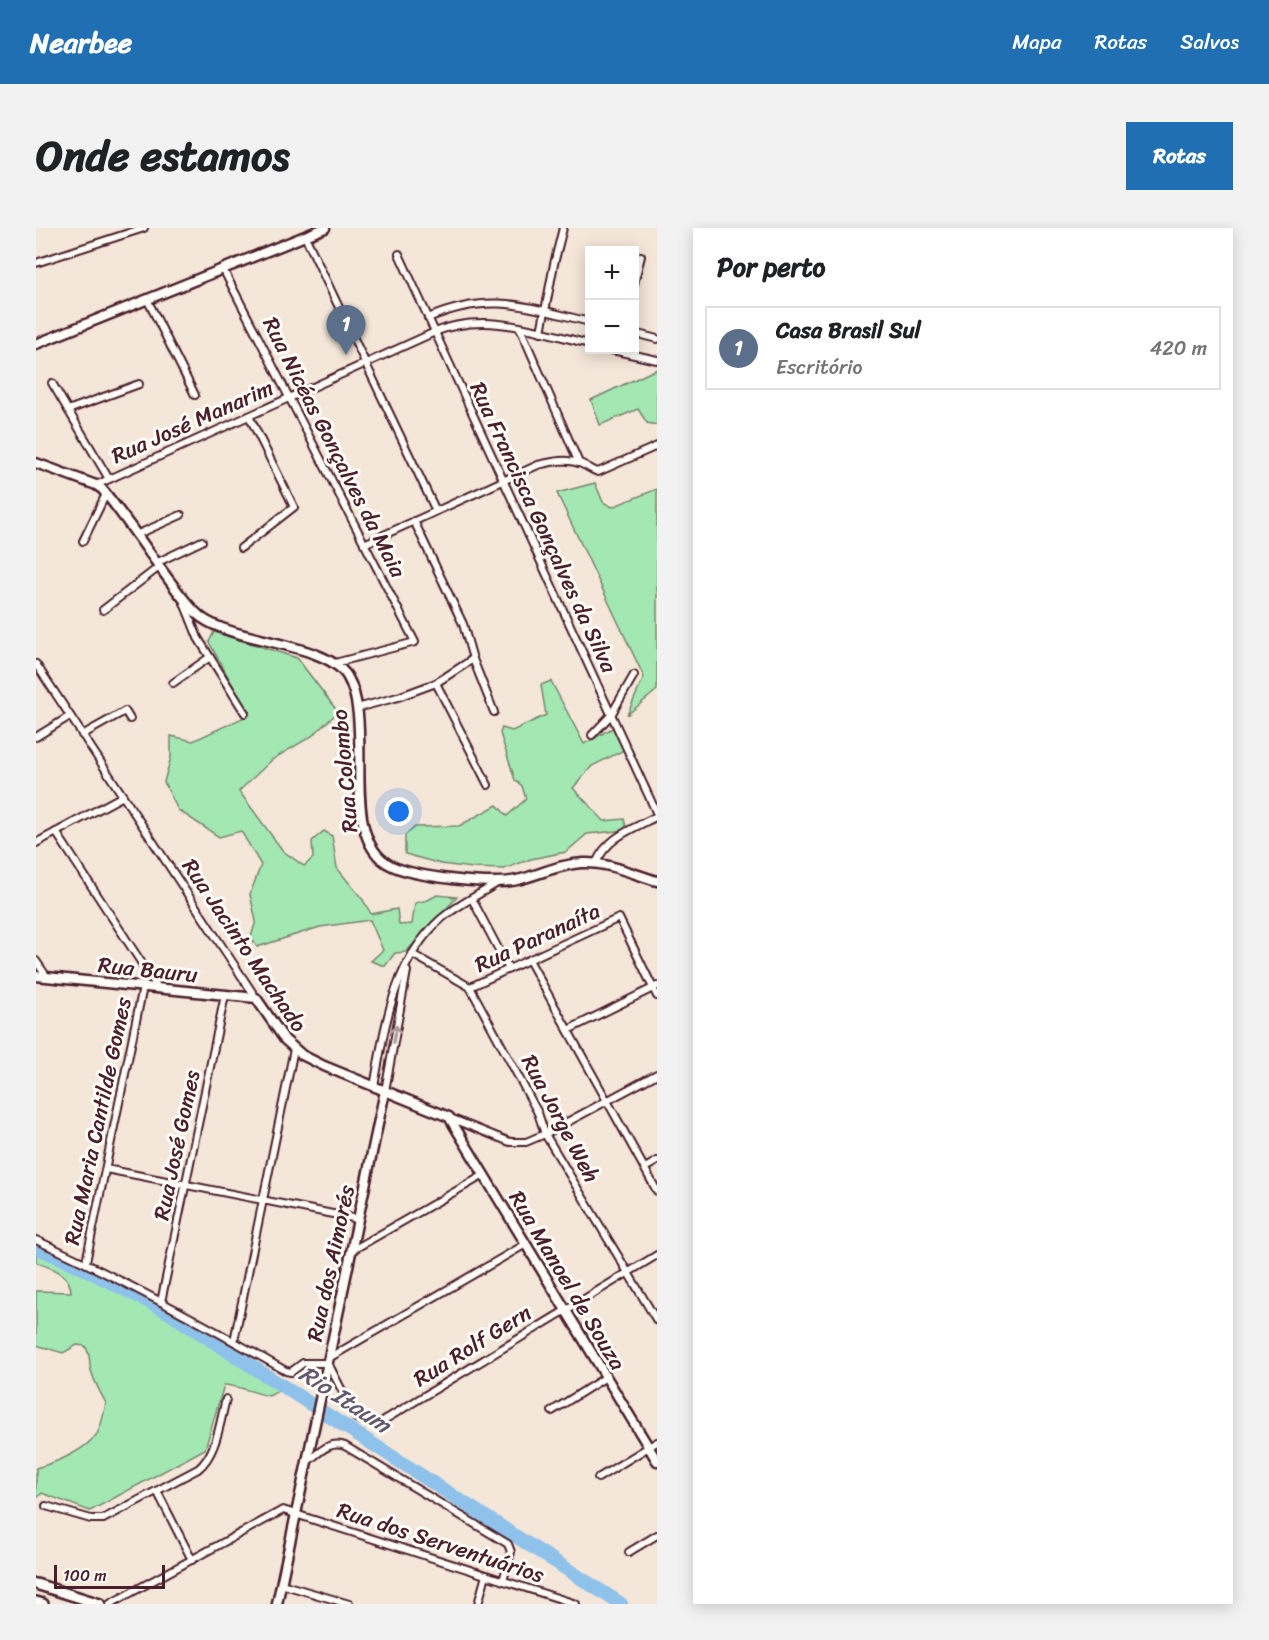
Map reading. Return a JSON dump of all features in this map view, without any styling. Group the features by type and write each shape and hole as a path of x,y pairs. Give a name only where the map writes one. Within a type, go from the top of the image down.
{"main road":[{"path":"36,1584 100,1604"},
{"path":"36,1602 43,1604"}],"street":[{"path":"36,263 144,228"},
{"path":"36,344 325,228"},
{"path":"541,332 563,228"},
{"path":"306,236 436,511"},
{"name":"Rua Francisca Gonçalves da Silva","path":"399,254 657,815"},
{"path":"639,264 641,256"},
{"name":"Rua Nicéas Gonçalves da Maia","path":"223,269 415,642 335,663"},
{"path":"147,299 195,394"},
{"path":"428,318 457,306 487,302 515,305 585,321"},
{"name":"Rua José Manarim","path":"96,485 456,324 497,322 585,343"},
{"path":"520,328 579,463"},
{"path":"639,334 657,339"},
{"path":"630,354 657,360"},
{"path":"52,383 109,479"},
{"path":"68,410 139,384"},
{"path":"241,548 294,507 249,416"},
{"path":"364,544 524,471 553,462 579,463 598,472 604,471 657,446"},
{"path":"36,463 96,485 106,494 182,596 202,617 221,627 314,654 335,663"},
{"path":"83,541 106,494"},
{"path":"136,535 181,515"},
{"path":"414,521 463,624 473,659 494,712"},
{"path":"103,610 158,565 202,541"},
{"path":"182,596 192,626 245,713"},
{"path":"173,683 210,657"},
{"path":"357,708 398,697 436,683 473,659"},
{"name":"Rua Colombo","path":"335,663 349,679 355,696 362,821 366,837 374,852 387,863 405,870 498,883 516,881 571,864 596,863 657,881"},
{"name":"Rua Jacinto Machado","path":"36,664 276,1029 294,1049 324,1066 510,1142 526,1142 545,1134 657,1074"},
{"path":"592,735 611,715 634,675"},
{"path":"436,683 488,785"},
{"path":"82,735 125,711 130,719"},
{"path":"36,737 70,716"},
{"path":"36,843 123,796"},
{"path":"596,863 606,846 657,815"},
{"name":"Rua Maria Cantilde Gomes","path":"56,832 158,988"},
{"name":"Rua dos Aimorés","path":"374,1087 388,1011 393,994 412,954 443,917 498,883"},
{"path":"472,899 509,969"},
{"name":"Rua Paranaíta","path":"470,987 619,918 655,987"},
{"path":"412,954 470,987"},
{"path":"529,960 657,1191"},
{"path":"36,961 47,977"},
{"name":"Rua dos Aimorés","path":"277,1604 358,1220 408,963"},
{"name":"Rua Bauru","path":"36,976 256,998"},
{"name":"Rua Maria Cantilde Gomes","path":"86,1262 143,987"},
{"name":"Rua Jorge Weh","path":"470,987 534,1105 545,1134 657,1321"},
{"path":"568,1030 655,987 657,996"},
{"name":"Rua José Gomes","path":"161,1302 225,995"},
{"path":"234,1341 294,1049"},
{"name":"Rua Manoel de Souza","path":"449,1117 657,1461"},
{"path":"645,1168 657,1161"},
{"path":"106,1169 358,1220"},
{"path":"351,1251 484,1175"},
{"path":"36,1240 86,1262 291,1372 303,1363 328,1361 526,1244"},
{"name":"Rua Rolf Gern","path":"328,1361 356,1418 374,1424 657,1255"},
{"path":"552,1411 606,1377"},
{"path":"46,1506 96,1520 103,1519 204,1464 212,1450 226,1399"},
{"path":"598,1478 657,1442"},
{"path":"307,1461 330,1444 345,1446 508,1544 511,1552 503,1581"},
{"path":"157,1491 192,1560"},
{"path":"110,1604 283,1510 296,1514"},
{"name":"Rua dos Serventuários","path":"296,1514 576,1604"},
{"path":"629,1552 657,1535"},
{"path":"478,1604 486,1575"},
{"path":"282,1584 348,1604"}],"green space":[{"path":"657,369 657,425 647,423 638,409 600,425 591,400"},
{"path":"595,483 603,502 612,507 657,489 657,690 627,715 644,677 557,493"},
{"path":"214,632 297,658 338,712 312,736 273,759 239,791 283,851 304,866 313,858 312,841 324,831 332,836 337,868 363,900 371,914 397,909 399,925 412,924 415,903 437,895 457,897 406,952 395,953 385,966 371,961 383,950 370,920 320,927 257,947 251,937 256,921 250,894 261,865 241,831 219,837 178,810 164,782 171,757 171,736 193,741 249,715 209,642"},
{"path":"551,681 584,744 614,727 624,750 592,766 573,788 604,821 624,819 627,830 587,834 566,852 531,859 504,869 441,864 405,854 405,835 415,827 459,826 497,805 507,816 526,799 522,786 515,780 500,733 502,728 512,731 546,715 541,685"},
{"path":"36,1250 82,1270 150,1306 195,1332 280,1390 269,1396 224,1385 205,1449 90,1511 42,1493 36,1499 36,1468 69,1456 85,1446 97,1434 106,1403 94,1379 85,1346 77,1345 63,1353 36,1345 36,1291 71,1292 70,1285 64,1276 36,1262"}],"waterway":[{"name":"Rio Itaum","path":"36,1247 163,1309 621,1604"}],"place":[{"name":"Casa Brasil Sul","path":"346,355"}]}
